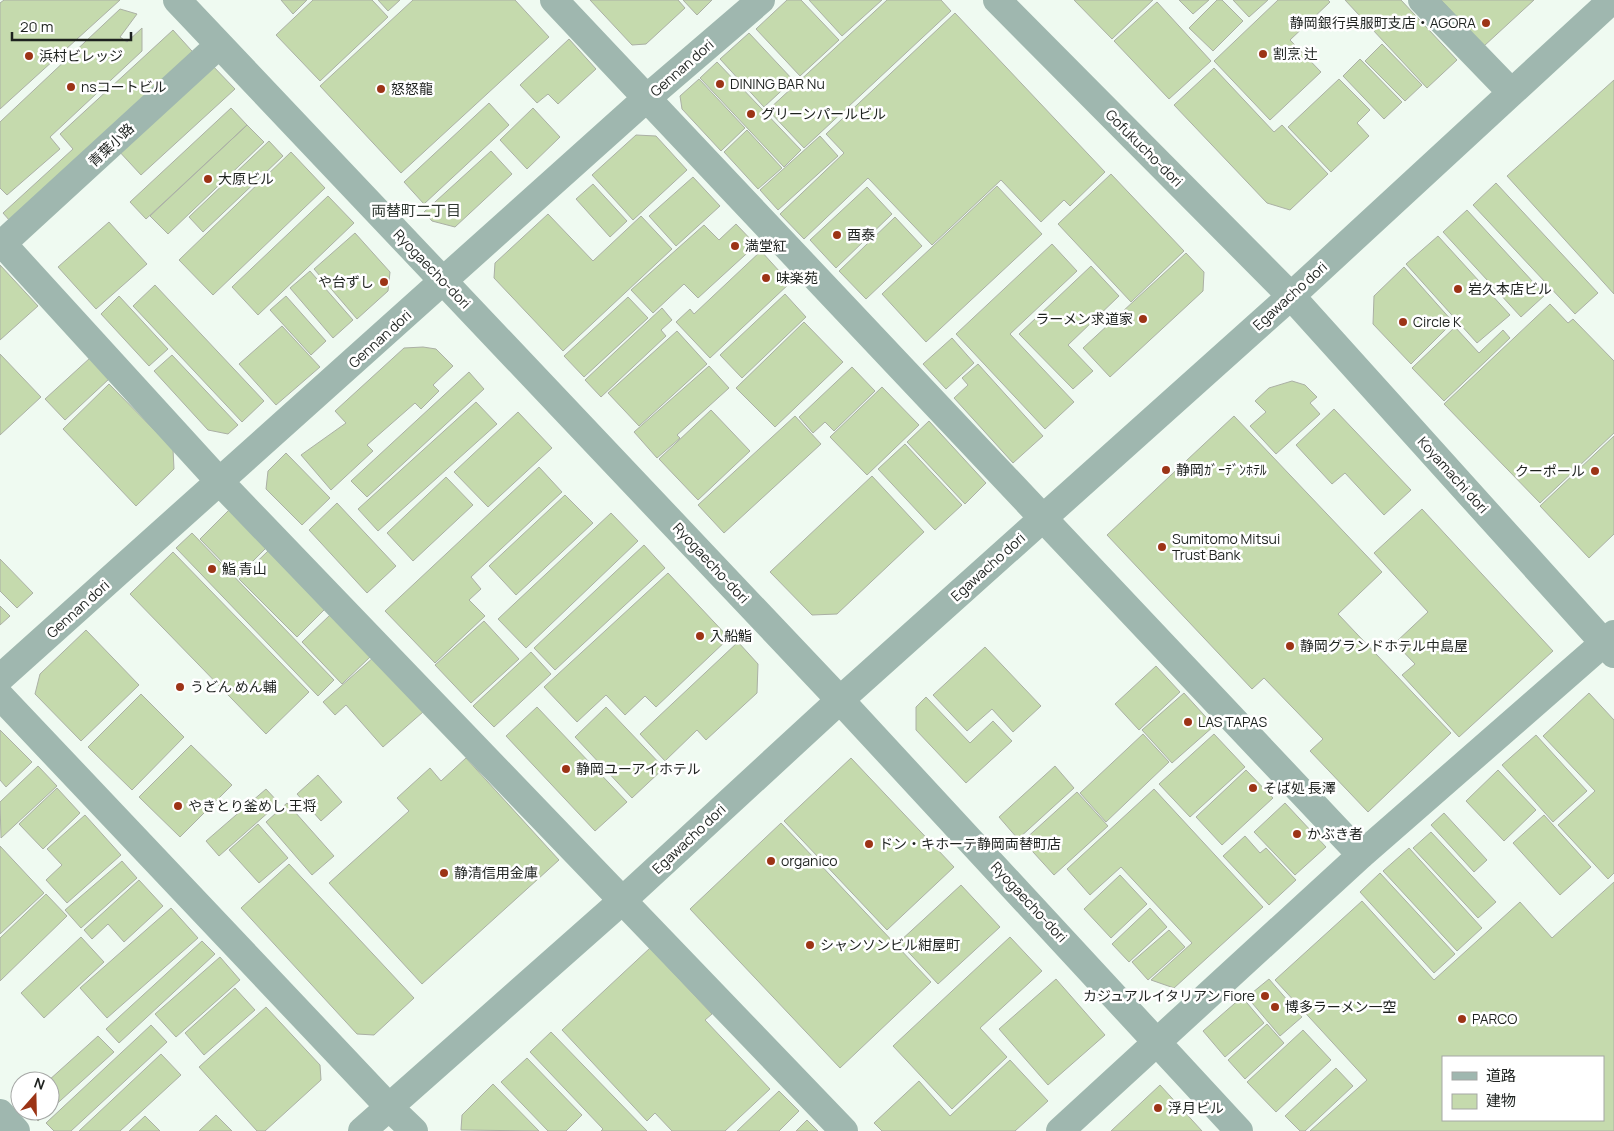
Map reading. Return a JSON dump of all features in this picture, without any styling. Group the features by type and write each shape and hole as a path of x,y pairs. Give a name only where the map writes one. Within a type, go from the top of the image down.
{"street":[{"name":"Ryogaecho-dori","path":"177,0 840,700 1240,1131"},
{"path":"554,0 648,97 1361,854"},
{"name":"Gennan dori","path":"0,678 444,282 648,97 761,0"},
{"name":"Gofukucho-dori","path":"997,0 1291,296"},
{"path":"1422,0 1511,92"},
{"name":"Egawacho dori","path":"362,1131 623,900 840,700 1291,296 1612,0"},
{"name":"青葉小路","path":"1,243 219,45"},
{"path":"1,243 220,482 844,1131"},
{"name":"Koyamachi dori","path":"1291,296 1611,644"},
{"path":"1060,1131 1159,1042 1361,854 1611,644"},
{"path":"0,696 389,1107 414,1131"},
{"path":"0,1113 16,1131"}],"building":[{"name":"浜村ビレッジ","path":"4,0 120,0 0,109 0,3"},
{"path":"281,0 307,0 293,14"},
{"path":"313,0 372,0 388,17 320,81 276,35"},
{"path":"378,0 400,0 388,11"},
{"path":"413,0 515,0 549,37 401,173 320,86"},
{"path":"590,0 678,0 685,8 646,44 632,45"},
{"path":"683,0 712,0 697,15"},
{"path":"787,0 801,0 839,40 800,76 756,29"},
{"path":"809,0 882,0 842,36"},
{"path":"887,0 941,0 951,11 804,148 768,110"},
{"path":"1074,0 1153,0 1112,39"},
{"path":"1179,0 1209,0 1193,14"},
{"path":"1217,0 1222,0 1243,21 1213,51 1189,28"},
{"path":"1233,0 1268,0 1249,17"},
{"path":"1278,0 1328,0 1330,2 1290,40 1321,72 1270,120 1214,61"},
{"path":"1345,0 1401,0 1457,60 1427,88"},
{"name":"静岡銀行呉服町支店・AGORA","path":"1441,0 1534,0 1484,46"},
{"path":"1157,2 1211,61 1169,99 1114,41"},
{"name":"nsコートビル","path":"120,9 137,14 120,37 127,42 142,28 142,51 50,137 60,149 7,195 0,188 0,122"},
{"path":"955,13 1105,172 1070,206 1064,200 1041,222 1001,180 932,245 868,178 804,239 780,214 844,153 826,134"},
{"path":"173,30 200,60 17,229 3,213 73,149 60,134"},
{"path":"749,33 793,80 764,107 720,59"},
{"path":"569,39 596,69 558,104 548,94 537,103 520,85"},
{"path":"1382,44 1422,85 1405,101 1365,61"},
{"path":"1360,59 1402,102 1384,119 1343,76"},
{"name":"グリーンパールビル","path":"717,62 801,150 784,167 700,78"},
{"path":"210,63 235,89 141,175 117,149"},
{"path":"1214,68 1274,132 1282,125 1328,174 1290,210 1267,203 1174,105"},
{"path":"699,79 745,128 721,151 682,109 680,96"},
{"path":"1339,79 1370,110 1357,123 1369,136 1331,172 1288,127"},
{"path":"1614,80 1614,294 1507,176"},
{"path":"489,103 509,125 424,204 404,182"},
{"path":"231,108 247,125 146,219 130,202"},
{"path":"533,108 560,137 527,169 500,140"},
{"name":"大原ビル","path":"247,125 264,142 168,234 150,216"},
{"path":"747,130 782,168 758,189 724,152"},
{"path":"636,135 656,136 687,170 633,220 592,175"},
{"path":"820,136 838,156 778,210 760,190"},
{"path":"269,141 283,156 203,232 189,217"},
{"path":"491,151 512,174 455,227 432,221 424,212"},
{"path":"291,152 325,188 213,295 179,260"},
{"path":"1111,174 1184,251 1131,302 1058,224"},
{"path":"693,177 720,206 676,246 649,216"},
{"path":"1496,183 1598,293 1575,314 1473,205"},
{"path":"593,184 627,221 610,237 576,199"},
{"path":"997,186 1042,234 926,342 882,294"},
{"path":"867,187 892,214 836,268 810,240"},
{"path":"328,196 354,223 258,315 232,287"},
{"path":"1467,210 1545,295 1521,317 1443,232"},
{"path":"548,214 593,261 641,216 672,249 563,351 494,278 495,263"},
{"path":"895,217 922,246 866,299 839,271"},
{"path":"109,222 147,264 96,309 58,267"},
{"path":"736,224 756,245 698,298 684,284 653,313 631,290 704,225 719,240"},
{"path":"355,233 390,272 388,291 357,319 314,269"},
{"name":"岩久本店ビル","path":"1438,236 1510,315 1477,343 1406,264"},
{"path":"1052,244 1077,271 1010,334 1074,402 1045,429 956,334"},
{"path":"761,251 790,283 710,358 676,322 690,309 694,314"},
{"name":"ラーメン求道家","path":"1186,253 1204,272 1203,291 1110,377 1083,348"},
{"path":"0,265 38,306 0,340"},
{"path":"1091,266 1119,296 1068,345 1093,371 1073,389 1019,334"},
{"path":"1404,267 1453,322 1411,364 1373,324 1374,296"},
{"path":"310,271 353,320 333,338 290,288"},
{"path":"155,285 264,401 242,422 133,306"},
{"path":"785,294 806,317 742,378 720,355"},
{"path":"119,296 168,349 149,366 101,314"},
{"path":"286,296 326,341 311,355 270,310"},
{"path":"628,297 648,318 584,377 564,356"},
{"path":"1550,304 1568,323 1573,319 1614,361 1614,433 1540,503 1444,404"},
{"path":"662,308 672,320 661,330 666,336 601,397 585,380"},
{"path":"804,322 843,362 775,427 736,388"},
{"path":"282,326 320,367 276,405 239,364"},
{"path":"1455,327 1479,353 1503,330 1510,338 1444,401 1412,368"},
{"path":"677,331 707,364 639,426 608,393"},
{"path":"952,338 974,363 946,389 923,364"},
{"path":"423,347 436,349 453,366 433,385 439,391 421,409 415,403 367,445 373,451 331,490 301,455 346,423 335,411 404,348"},
{"path":"0,354 41,397 0,435"},
{"path":"172,355 238,425 228,434 208,430 154,371"},
{"path":"90,358 109,379 65,420 45,399"},
{"path":"978,364 1043,436 1013,463 954,398 968,385 962,378"},
{"path":"709,366 729,388 677,435 680,438 657,458 634,432"},
{"path":"852,367 875,391 834,431 825,422 813,433 799,417"},
{"path":"469,372 484,389 367,497 351,481"},
{"path":"1292,381 1305,385 1317,397 1310,403 1320,414 1276,454 1250,426 1266,412 1255,401 1269,388"},
{"path":"109,384 173,449 174,469 136,506 63,429"},
{"path":"882,387 919,425 867,475 830,437"},
{"path":"476,402 497,424 378,531 358,509"},
{"path":"1334,409 1411,490 1384,515 1345,473 1332,484 1296,445"},
{"path":"711,410 750,451 698,500 659,459"},
{"path":"518,412 552,448 488,507 454,472"},
{"path":"795,416 821,444 724,533 698,505"},
{"name":"静岡グランドホテル中島屋","path":"1234,416 1382,572 1338,614 1451,733 1368,812 1310,751 1323,739 1264,678 1252,689 1107,535"},
{"path":"929,421 986,483 965,504 907,442"},
{"name":"クーポール","path":"1614,436 1614,534 1589,558 1540,506"},
{"path":"905,444 962,505 935,530 878,469"},
{"path":"286,453 330,498 302,525 266,489 268,471"},
{"path":"539,467 562,492 471,577 481,589 469,600 485,616 435,663 385,611"},
{"path":"872,476 924,532 837,614 812,615 770,572"},
{"path":"446,477 473,505 413,561 387,533"},
{"path":"565,495 593,523 516,595 489,566"},
{"path":"337,503 396,566 367,593 309,530"},
{"path":"1422,509 1553,651 1459,737 1402,675 1415,664 1395,643 1428,612 1374,553"},
{"path":"229,510 266,548 237,577 200,539"},
{"path":"611,513 638,541 526,648 498,619"},
{"path":"192,533 334,680 318,696 176,548"},
{"path":"644,545 665,568 555,670 534,648"},
{"path":"268,551 325,609 297,637 239,579"},
{"path":"173,552 309,692 266,734 130,594"},
{"path":"0,559 33,593 17,608 0,591"},
{"path":"668,573 729,638 656,707 645,696 625,715 606,695 577,722 544,687"},
{"path":"0,606 10,616 0,625"},
{"path":"331,614 371,656 342,684 302,642"},
{"path":"484,621 519,659 471,703 435,665"},
{"path":"86,630 139,685 81,741 35,694 40,674"},
{"path":"738,642 758,664 757,693 706,740 697,730 665,761 640,734"},
{"path":"985,647 1041,706 1013,732 992,709 967,731 933,695"},
{"path":"531,652 551,674 494,727 473,706"},
{"path":"374,657 423,712 383,747 346,705 335,715 323,702"},
{"path":"1156,666 1180,692 1139,730 1115,704"},
{"path":"1184,693 1214,726 1172,763 1142,730"},
{"path":"1589,693 1614,720 1614,873 1608,879 1558,825 1595,791 1543,736"},
{"path":"141,694 184,737 132,790 88,747"},
{"path":"926,697 970,743 993,721 1012,741 966,783 916,730 916,707"},
{"path":"537,707 627,802 595,831 506,736"},
{"path":"606,707 664,768 632,798 575,737"},
{"path":"0,730 32,762 6,787 0,780"},
{"path":"1143,734 1169,762 1106,822 1080,793"},
{"path":"1214,734 1245,767 1190,817 1159,784"},
{"path":"1536,735 1587,791 1553,822 1502,765"},
{"path":"191,745 232,785 180,837 139,797"},
{"path":"466,758 559,860 422,984 329,883 409,811 397,798 430,768 441,781"},
{"name":"ドン・キホーテ静岡両替町店","path":"851,758 954,867 887,930 784,821"},
{"path":"38,766 57,786 1,838 0,802"},
{"path":"1055,766 1074,788 1018,839 999,817"},
{"path":"1246,770 1273,798 1222,845 1196,817"},
{"path":"1498,770 1536,810 1504,841 1466,801"},
{"path":"318,775 342,802 321,821 297,794"},
{"path":"57,788 80,813 43,849 19,824"},
{"path":"266,789 279,803 219,856 206,841"},
{"path":"1154,789 1263,907 1174,988 1151,980 1192,943 1121,867 1090,895 1067,869"},
{"path":"1077,792 1108,826 1054,875 1023,841"},
{"path":"287,803 334,856 312,875 266,822"},
{"path":"1285,803 1326,847 1295,875 1254,832"},
{"path":"1444,813 1487,860 1474,872 1431,825"},
{"path":"85,815 121,855 67,903 46,880 62,865 47,849"},
{"path":"1544,815 1591,867 1560,895 1513,843"},
{"name":"シャンソンビル紺屋町","path":"781,823 931,982 840,1068 690,909"},
{"path":"258,824 288,858 259,883 229,850"},
{"path":"1431,832 1496,902 1478,918 1413,848"},
{"path":"1245,836 1260,853 1266,848 1296,880 1269,905 1223,856"},
{"path":"0,846 44,893 0,934"},
{"path":"1409,848 1482,928 1457,951 1383,871"},
{"path":"122,861 137,878 81,928 65,910"},
{"path":"289,864 414,998 374,1035 357,1034 241,908"},
{"path":"1380,873 1455,954 1434,973 1360,892"},
{"path":"1120,875 1147,904 1111,938 1084,909"},
{"path":"139,880 163,906 124,942 108,924 92,939 84,930"},
{"name":"PARCO","path":"1614,882 1614,1131 1310,1131 1367,1080 1275,980 1362,901 1434,980 1520,902 1552,938"},
{"path":"961,885 1000,927 938,984 899,942"},
{"path":"46,894 67,916 0,981 0,938"},
{"path":"171,908 198,938 107,1018 80,988"},
{"path":"1150,908 1167,927 1129,962 1112,944"},
{"path":"1169,930 1185,947 1148,980 1132,962"},
{"path":"81,937 104,962 44,1018 21,993"},
{"path":"1010,937 1042,971 980,1028 1007,1057 952,1109 893,1046"},
{"path":"202,941 215,954 119,1043 106,1029"},
{"path":"650,948 712,1014 705,1020 770,1089 725,1131 672,1131 655,1113 647,1121 562,1030"},
{"path":"220,957 240,980 176,1037 155,1014"},
{"path":"1056,979 1105,1035 1048,1085 999,1029"},
{"name":"博多ラーメン一空","path":"1269,979 1302,1017 1280,1036 1247,997"},
{"path":"235,988 255,1010 204,1055 185,1033"},
{"path":"1242,997 1264,1023 1225,1057 1203,1031"},
{"path":"266,1007 320,1065 321,1080 265,1131 257,1131 199,1067"},
{"path":"1267,1024 1284,1043 1245,1079 1228,1060"},
{"path":"151,1025 167,1042 71,1131 54,1131 46,1123 48,1121 60,1121 60,1110"},
{"path":"1303,1030 1331,1060 1276,1112 1247,1082"},
{"path":"551,1032 647,1131 601,1131 603,1129 530,1052"},
{"path":"98,1036 114,1052 60,1101 59,1071"},
{"path":"161,1054 181,1075 120,1131 79,1131"},
{"path":"527,1058 582,1115 566,1131 548,1131 501,1082"},
{"path":"1010,1060 1048,1101 1015,1131 882,1131 874,1123 919,1081 950,1116"},
{"path":"1336,1068 1353,1086 1305,1131 1300,1131 1285,1116"},
{"path":"493,1084 539,1131 461,1130 462,1115"},
{"name":"浮月ビル","path":"1160,1085 1202,1131 1111,1131"},
{"path":"779,1091 799,1111 779,1131 737,1131"},
{"path":"216,1115 232,1131 199,1131"},
{"path":"145,1116 160,1131 129,1131"},
{"path":"807,1120 818,1131 796,1131"}],"place":[{"name":"静岡銀行呉服町支店・AGORA","path":"1486,23"},
{"name":"割烹 辻","path":"1263,54"},
{"name":"浜村ビレッジ","path":"29,56"},
{"name":"DINING BAR Nu","path":"720,84"},
{"name":"nsコートビル","path":"71,87"},
{"name":"怒怒龍","path":"381,89"},
{"name":"グリーンパールビル","path":"751,114"},
{"name":"大原ビル","path":"208,179"},
{"name":"酉泰","path":"837,235"},
{"name":"満堂紅","path":"735,246"},
{"name":"味楽苑","path":"766,278"},
{"name":"や台ずし","path":"384,282"},
{"name":"岩久本店ビル","path":"1458,289"},
{"name":"ラーメン求道家","path":"1143,319"},
{"name":"Circle K","path":"1403,322"},
{"name":"静岡ｶﾞｰﾃﾞﾝﾎﾃﾙ","path":"1166,470"},
{"name":"クーポール","path":"1595,471"},
{"name":"Sumitomo Mitsui Trust Bank","path":"1162,547"},
{"name":"鮨 青山","path":"212,569"},
{"name":"入船鮨","path":"700,636"},
{"name":"静岡グランドホテル中島屋","path":"1290,646"},
{"name":"うどん めん輔","path":"180,687"},
{"name":"LAS TAPAS","path":"1188,722"},
{"name":"静岡ユーアイホテル","path":"566,769"},
{"name":"そば処 長澤","path":"1253,788"},
{"name":"やきとり釜めし 王将","path":"178,806"},
{"name":"かぶき者","path":"1297,834"},
{"name":"ドン・キホーテ静岡両替町店","path":"869,844"},
{"name":"organico","path":"771,861"},
{"name":"静清信用金庫","path":"444,873"},
{"name":"シャンソンビル紺屋町","path":"810,945"},
{"name":"カジュアルイタリアン Fiore","path":"1265,996"},
{"name":"博多ラーメン一空","path":"1275,1007"},
{"name":"PARCO","path":"1462,1019"},
{"name":"浮月ビル","path":"1158,1108"}],"district":[{"name":"両替町二丁目","path":"416,211"}]}
